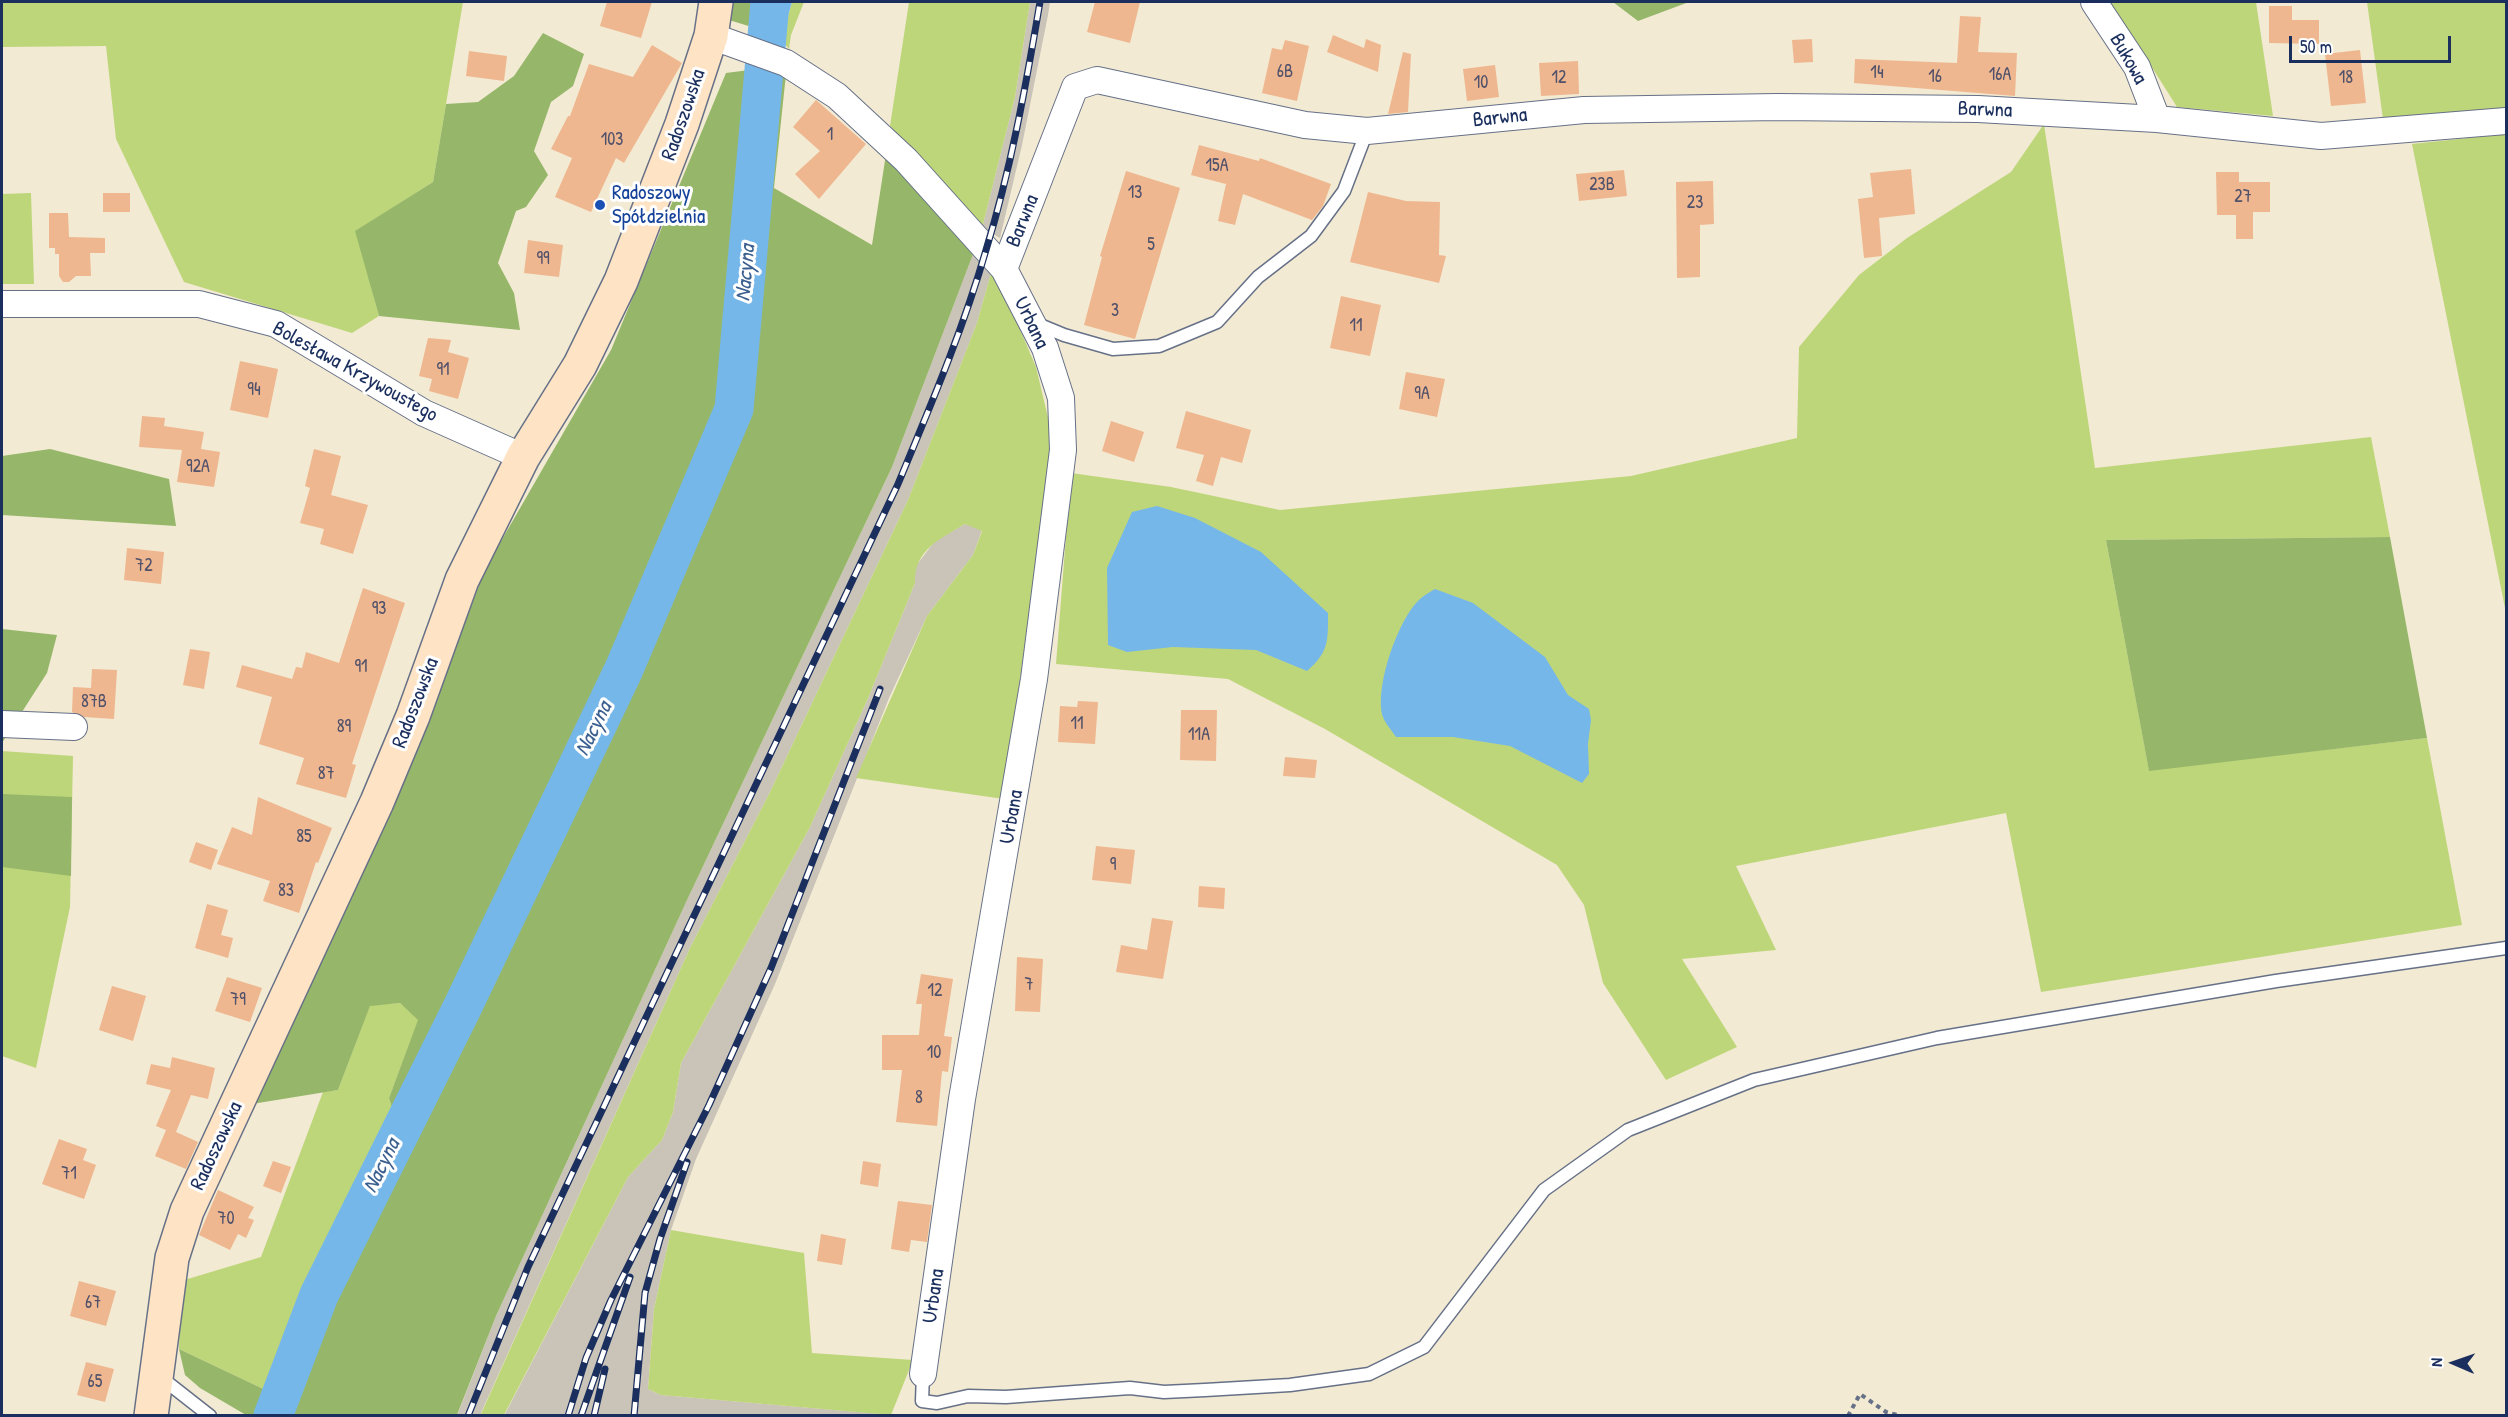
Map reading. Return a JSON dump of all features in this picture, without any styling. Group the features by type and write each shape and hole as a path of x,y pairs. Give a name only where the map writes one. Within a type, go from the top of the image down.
{"street":[{"name":"Radoszowska","path":"151,1416 172,1258 187,1210 377,802 413,716 462,580 523,457 580,365 621,281 682,124 711,36 716,2"},
{"name":"Bukowa","path":"2094,2 2137,67 2157,119"},
{"name":"Barwna","path":"711,36 786,63 837,96 906,160 1004,269 1075,87 1097,80 1305,125 1367,131 1584,110 1744,107 1978,109 2157,119 2321,136 2506,121"},
{"name":"Urbana","path":"923,1374 962,1099 1034,679 1063,450 1061,398 1045,348 1004,269"},
{"name":"Bolesława Krzywoustego","path":"2,304 199,304 276,324 424,413 523,457"},
{"path":"2,723 74,727"}],"lane":[{"path":"1031,321 1064,335 1113,349 1159,346 1217,322 1258,277 1311,236 1344,192 1367,131"},
{"path":"923,1374 921,1401 937,1403 968,1396 1006,1397 1130,1388 1164,1392 1290,1385 1369,1374 1424,1347 1544,1190 1628,1130 1754,1080 1937,1038 2276,981 2506,948"},
{"path":"157,1375 210,1416"}],"path":[{"path":"1848,1416 1860,1394 1886,1412 1901,1416"}],"shaded area":[{"path":"1030,2 1050,2 1022,145 1000,238 982,228 1015,97"},
{"path":"975,249 993,266 977,323 908,500 770,792 690,948 481,1413 483,1415 457,1416 496,1316 688,898 892,467"},
{"path":"965,524 982,530 973,555 927,616 889,698 775,984 696,1159 671,1230 654,1309 648,1389 661,1395 893,1415 504,1416 628,1177 662,1140 673,1112 681,1063 810,827 869,696 915,583 915,567 935,541"}],"green space":[{"path":"2,2 463,2 433,182 356,231 379,316 352,333 184,282 116,139 106,46 2,47"},
{"path":"729,2 757,2 755,28 729,20"},
{"path":"792,2 804,2 791,35 789,49 781,40"},
{"path":"909,2 1030,2 1015,97 982,228 890,126"},
{"path":"1613,2 1689,2 1638,21"},
{"path":"2101,2 2256,2 2273,116 2177,107 2136,42 2114,21"},
{"path":"2367,2 2506,2 2506,111 2383,119"},
{"path":"543,33 584,54 573,86 551,102 534,151 548,175 526,207 516,211 498,263 514,293 520,330 379,316 355,231 433,182 446,104 478,102 514,76"},
{"path":"757,69 726,407 619,664 396,1120 389,1098 418,1020 400,1003 370,1006 338,1090 252,1104 421,741 485,569 611,350 726,73"},
{"path":"769,74 786,74 774,188 872,245 886,154 975,249 892,467 688,898 496,1316 457,1415 280,1416 435,1075 632,667 740,413"},
{"path":"2044,124 2095,468 2371,437 2390,537 2106,540 2149,770 2427,738 2462,925 2041,992 2006,813 1736,866 1776,950 1682,959 1737,1047 1666,1080 1603,983 1584,905 1557,865 1325,729 1228,679 1056,664 1071,473 1171,487 1280,510 1631,476 1797,438 1799,347 1859,275 1907,238 2011,172"},
{"path":"2506,134 2506,613 2412,144"},
{"path":"31,193 34,284 2,284 2,194"},
{"path":"993,266 1036,367 1050,426 1049,464 1004,799 856,778 927,616 973,555 982,531 965,524 930,547 919,562 915,583 869,696 810,827 681,1063 673,1112 662,1140 628,1177 504,1415 483,1415 481,1414 690,948 770,792 908,500 977,323"},
{"path":"50,449 169,479 176,526 2,515 2,456"},
{"path":"2390,537 2427,738 2149,771 2106,540"},
{"path":"2,629 57,635 47,673 2,743"},
{"path":"2,751 73,756 70,907 36,1068 2,1056"},
{"path":"2,794 72,797 71,876 2,867"},
{"path":"400,1003 419,1019 389,1098 396,1120 314,1282 274,1394 179,1349 181,1281 261,1257 323,1092 338,1090 370,1005"},
{"path":"671,1230 804,1253 812,1353 913,1360 891,1415 661,1395 648,1389 654,1309"},
{"path":"179,1349 274,1394 267,1415 246,1415 200,1388 185,1375"}],"water":[{"path":"757,2 792,2 781,40 755,28"},
{"path":"1157,506 1195,518 1261,552 1328,613 1326,645 1320,658 1307,671 1256,650 1173,647 1127,652 1108,645 1107,568 1132,512"},
{"path":"1435,589 1473,603 1545,657 1568,695 1589,709 1591,720 1588,744 1589,774 1582,783 1510,746 1453,737 1396,737 1383,717 1381,704 1385,672 1396,637 1404,622 1420,599"}],"building":[{"path":"607,2 652,2 641,38 600,26"},
{"path":"1095,2 1140,2 1130,43 1087,32"},
{"path":"2269,6 2292,6 2292,20 2319,20 2319,44 2269,43"},
{"path":"1960,16 1981,17 1978,52 2017,53 2015,96 1854,83 1855,59 1957,63"},
{"path":"1333,35 1364,48 1366,39 1381,45 1378,72 1327,52"},
{"path":"1812,39 1813,62 1794,63 1792,40"},
{"path":"1285,40 1309,46 1297,101 1262,93 1272,48 1282,50"},
{"path":"652,45 682,63 624,163 616,158 591,212 555,197 572,158 551,149 570,116 589,64 633,77"},
{"path":"2360,50 2366,103 2331,106 2325,54"},
{"path":"469,51 507,56 504,81 466,76"},
{"path":"1403,52 1411,54 1408,112 1388,114"},
{"path":"1578,61 1579,94 1541,96 1539,63"},
{"path":"1495,65 1499,97 1467,101 1463,69"},
{"path":"816,100 866,144 819,199 795,174 820,151 793,127"},
{"path":"1199,145 1259,161 1260,158 1331,184 1323,206 1312,220 1243,194 1235,225 1218,221 1226,184 1191,175"},
{"path":"1911,169 1915,214 1879,218 1882,256 1864,258 1858,199 1873,197 1870,173"},
{"path":"1624,170 1627,196 1579,201 1576,174"},
{"path":"1126,171 1180,188 1135,339 1084,325 1102,257 1100,256"},
{"path":"2216,172 2239,172 2239,182 2270,182 2270,212 2253,212 2253,239 2236,239 2236,215 2217,215"},
{"path":"1713,181 1714,224 1700,225 1700,277 1677,278 1676,182"},
{"path":"1368,192 1406,201 1440,202 1439,255 1446,256 1439,283 1350,262"},
{"path":"103,193 130,193 130,212 103,212"},
{"path":"49,213 68,213 69,237 105,238 105,253 90,253 91,276 76,276 69,282 63,282 59,276 59,254 55,254 55,248 49,248"},
{"path":"528,240 563,245 559,277 524,273"},
{"path":"1341,296 1381,305 1370,356 1330,348"},
{"path":"428,338 451,340 448,352 469,358 458,399 429,391 432,379 419,376"},
{"path":"240,361 278,369 268,418 230,410"},
{"path":"1406,372 1445,379 1437,417 1399,409"},
{"path":"1186,411 1251,430 1242,463 1221,457 1213,486 1196,481 1204,455 1176,448"},
{"path":"142,416 165,418 164,426 204,432 201,449 220,452 214,487 177,482 182,450 139,447"},
{"path":"1111,421 1144,432 1134,462 1102,451"},
{"path":"314,449 341,456 331,495 368,505 353,554 320,544 324,529 300,523 310,488 305,486"},
{"path":"127,548 164,552 161,584 124,580"},
{"path":"363,588 405,603 352,764 356,765 346,798 296,784 304,758 259,744 272,697 236,687 242,665 292,679 296,667 302,668 306,652 339,663"},
{"path":"190,649 210,652 204,689 183,685"},
{"path":"92,669 117,670 114,719 84,717 72,712 73,687 91,688"},
{"path":"1078,701 1098,702 1095,744 1058,742 1060,706 1077,707"},
{"path":"1181,710 1217,710 1216,761 1180,760"},
{"path":"1285,757 1317,760 1315,778 1283,776"},
{"path":"258,797 332,828 318,863 316,862 299,913 263,901 270,881 217,864 232,827 252,835"},
{"path":"196,842 218,850 211,870 189,862"},
{"path":"1096,846 1135,850 1131,884 1092,880"},
{"path":"1199,886 1225,888 1224,909 1198,907"},
{"path":"207,904 228,910 221,935 233,938 228,958 195,948"},
{"path":"1152,918 1173,921 1163,979 1116,972 1121,945 1147,950"},
{"path":"1017,957 1043,959 1040,1012 1015,1011"},
{"path":"921,974 953,979 944,1036 952,1037 948,1072 942,1071 937,1126 896,1122 902,1070 882,1070 882,1035 919,1035 922,1004 916,1004"},
{"path":"227,977 262,988 250,1022 215,1011"},
{"path":"112,986 146,996 133,1041 99,1030"},
{"path":"172,1057 215,1068 208,1099 191,1095 176,1132 198,1142 186,1169 155,1156 166,1130 156,1126 171,1090 146,1084 151,1064 170,1068"},
{"path":"59,1139 87,1149 83,1160 96,1165 84,1199 42,1184"},
{"path":"273,1161 291,1167 281,1193 263,1186"},
{"path":"863,1161 881,1164 878,1187 860,1184"},
{"path":"218,1190 254,1207 248,1218 254,1220 246,1238 238,1234 230,1250 199,1235"},
{"path":"898,1201 932,1205 927,1242 911,1240 909,1252 891,1249"},
{"path":"821,1234 846,1239 842,1265 817,1261"},
{"path":"79,1281 116,1291 106,1326 70,1316"},
{"path":"86,1362 114,1369 105,1402 77,1395"}],"waterway":[{"name":"Nacyna","path":"273,1416 319,1295 462,1008 624,669 734,409 770,2"}],"railway":[{"path":"468,1416 528,1267 898,484 934,397 977,280 995,219 1017,127 1040,2"},
{"path":"568,1416 586,1358 611,1300 709,1105 771,968 880,689"},
{"path":"634,1416 645,1293 660,1239 687,1162"},
{"path":"581,1416 630,1277"},
{"path":"594,1416 605,1369"}],"place":[{"name":"Radoszowy Spółdzielnia","path":"600,205"}]}
